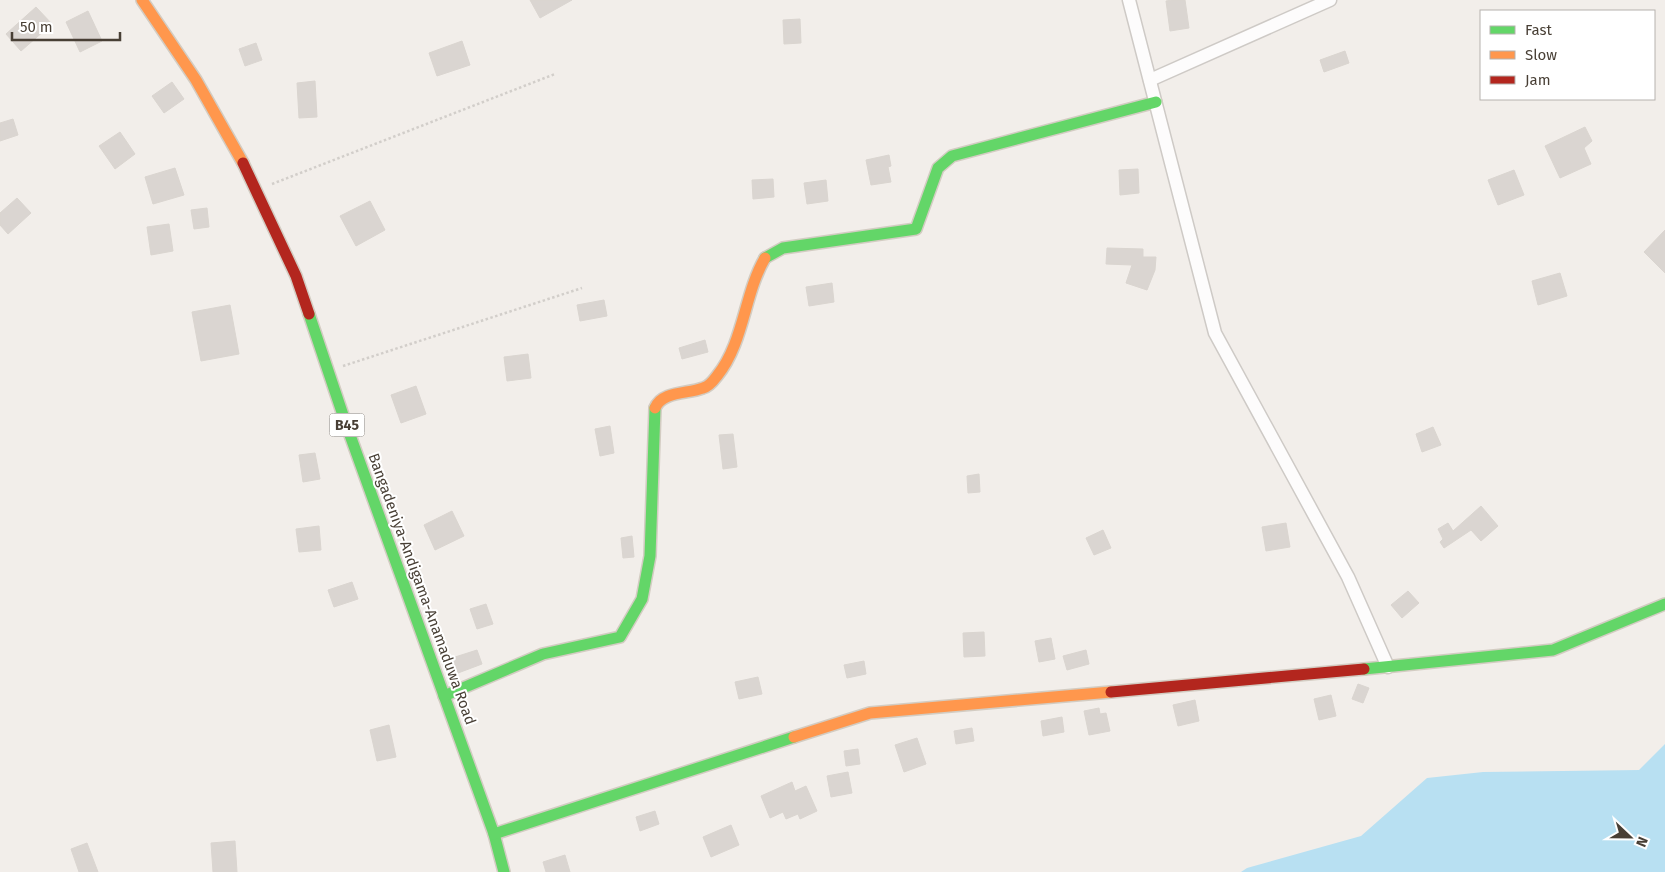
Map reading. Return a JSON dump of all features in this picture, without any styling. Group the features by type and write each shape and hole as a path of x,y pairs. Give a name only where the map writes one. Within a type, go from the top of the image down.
{"street":[{"name":"Bangadeniya-Andigama-Anamaduwa Road","path":"142,0 224,126 296,276 494,834 504,872"},
{"path":"1129,0 1215,333 1348,577 1388,667"},
{"path":"1150,80 1330,0"},
{"path":"444,696 543,654 620,637 642,598 650,556 655,406 664,397 705,388 718,375 734,349 756,275 766,257 783,248 916,229 938,168 952,156 1156,102"},
{"path":"494,834 870,713 1388,667 1553,650 1665,604"}],"path":[{"path":"256,190 555,74"},
{"path":"329,371 582,288"}],"water":[{"path":"1665,744 1665,872 1241,872 1247,868 1361,836 1427,778 1483,772 1639,770"}],"building":[{"path":"530,0 572,0 540,18"},
{"path":"1185,0 1189,28 1170,31 1166,1"},
{"path":"36,7 52,24 21,51 6,34"},
{"path":"88,11 102,41 80,52 66,22"},
{"path":"800,19 801,43 784,44 783,20"},
{"path":"462,41 470,65 437,76 429,53"},
{"path":"256,43 262,60 245,66 239,49"},
{"path":"1345,51 1349,63 1324,72 1320,60"},
{"path":"315,81 317,117 299,118 297,83"},
{"path":"172,82 184,99 164,113 152,96"},
{"path":"13,119 18,135 0,141 0,123"},
{"path":"1585,127 1592,141 1584,148 1591,164 1560,178 1545,146"},
{"path":"120,132 135,154 115,169 99,146"},
{"path":"889,155 891,166 888,167 891,182 871,185 866,160"},
{"path":"175,168 184,195 153,204 145,177"},
{"path":"1138,169 1139,193 1120,195 1119,170"},
{"path":"1514,170 1524,195 1498,205 1488,180"},
{"path":"773,179 774,197 753,199 752,180"},
{"path":"826,180 828,201 807,204 804,183"},
{"path":"17,198 31,213 8,234 0,225 0,213"},
{"path":"370,201 385,230 356,246 340,216"},
{"path":"207,208 209,227 194,229 191,210"},
{"path":"169,224 173,251 151,255 147,227"},
{"path":"1665,230 1665,273 1644,252"},
{"path":"1107,248 1143,249 1143,257 1156,257 1155,270 1147,290 1126,283 1132,265 1106,264"},
{"path":"1560,273 1567,296 1538,305 1532,281"},
{"path":"832,283 834,302 809,306 806,287"},
{"path":"604,300 607,316 580,321 577,305"},
{"path":"230,305 239,354 201,361 192,312"},
{"path":"705,340 708,352 682,359 679,348"},
{"path":"528,354 531,378 507,381 504,357"},
{"path":"416,386 426,414 401,423 391,395"},
{"path":"610,426 614,453 600,456 595,429"},
{"path":"1433,427 1441,445 1422,452 1416,434"},
{"path":"733,434 737,467 723,469 719,435"},
{"path":"315,453 320,479 303,482 299,455"},
{"path":"979,474 980,492 968,493 967,476"},
{"path":"1481,506 1498,526 1481,541 1471,530 1444,548 1440,542 1443,539 1438,529 1448,523 1453,531"},
{"path":"452,511 464,536 435,550 424,525"},
{"path":"1286,523 1290,547 1266,551 1262,527"},
{"path":"319,526 321,550 299,552 296,529"},
{"path":"1103,530 1111,548 1094,555 1086,538"},
{"path":"632,536 634,557 623,558 621,538"},
{"path":"352,582 358,599 334,607 328,590"},
{"path":"1408,591 1419,603 1402,618 1391,605"},
{"path":"486,604 493,624 477,629 470,609"},
{"path":"984,632 985,656 964,657 963,633"},
{"path":"1051,638 1055,659 1039,662 1035,641"},
{"path":"477,650 482,664 458,673 452,658"},
{"path":"1086,650 1089,664 1067,670 1063,656"},
{"path":"864,661 866,674 847,678 844,665"},
{"path":"758,677 762,694 739,699 735,682"},
{"path":"1358,684 1369,688 1363,703 1352,699"},
{"path":"1331,695 1336,716 1319,720 1314,699"},
{"path":"1195,700 1199,721 1178,726 1173,705"},
{"path":"1099,708 1100,714 1106,713 1110,731 1089,735 1084,711"},
{"path":"1062,717 1064,732 1043,736 1041,721"},
{"path":"389,725 396,757 377,761 370,730"},
{"path":"972,728 974,741 956,744 954,731"},
{"path":"917,738 926,764 904,772 895,745"},
{"path":"858,749 860,764 846,766 844,751"},
{"path":"848,772 852,793 831,797 827,776"},
{"path":"792,782 795,791 806,786 817,811 800,819 798,814 786,819 783,812 770,818 761,796"},
{"path":"655,811 659,824 640,831 636,817"},
{"path":"731,825 739,845 711,857 703,837"},
{"path":"235,841 237,872 213,872 211,843"},
{"path":"87,843 98,872 79,872 71,849"},
{"path":"565,855 570,872 546,872 543,862"}],"traffic: fast":[{"path":"765,258 783,248 916,229 938,168 952,156 1156,102"},
{"path":"309,314 346,424 494,834 504,872"},
{"path":"444,696 543,654 620,637 642,599 650,556 655,408"},
{"path":"1364,669 1553,650 1665,604"},
{"path":"494,834 794,737"}],"traffic: slow":[{"path":"142,0 196,80 243,163"},
{"path":"655,408 663,399 705,387 717,376 733,349 752,287 765,258"},
{"path":"794,737 870,713 1111,692"}],"traffic: jam":[{"path":"243,163 296,276 309,314"},
{"path":"1111,692 1364,669"}]}
